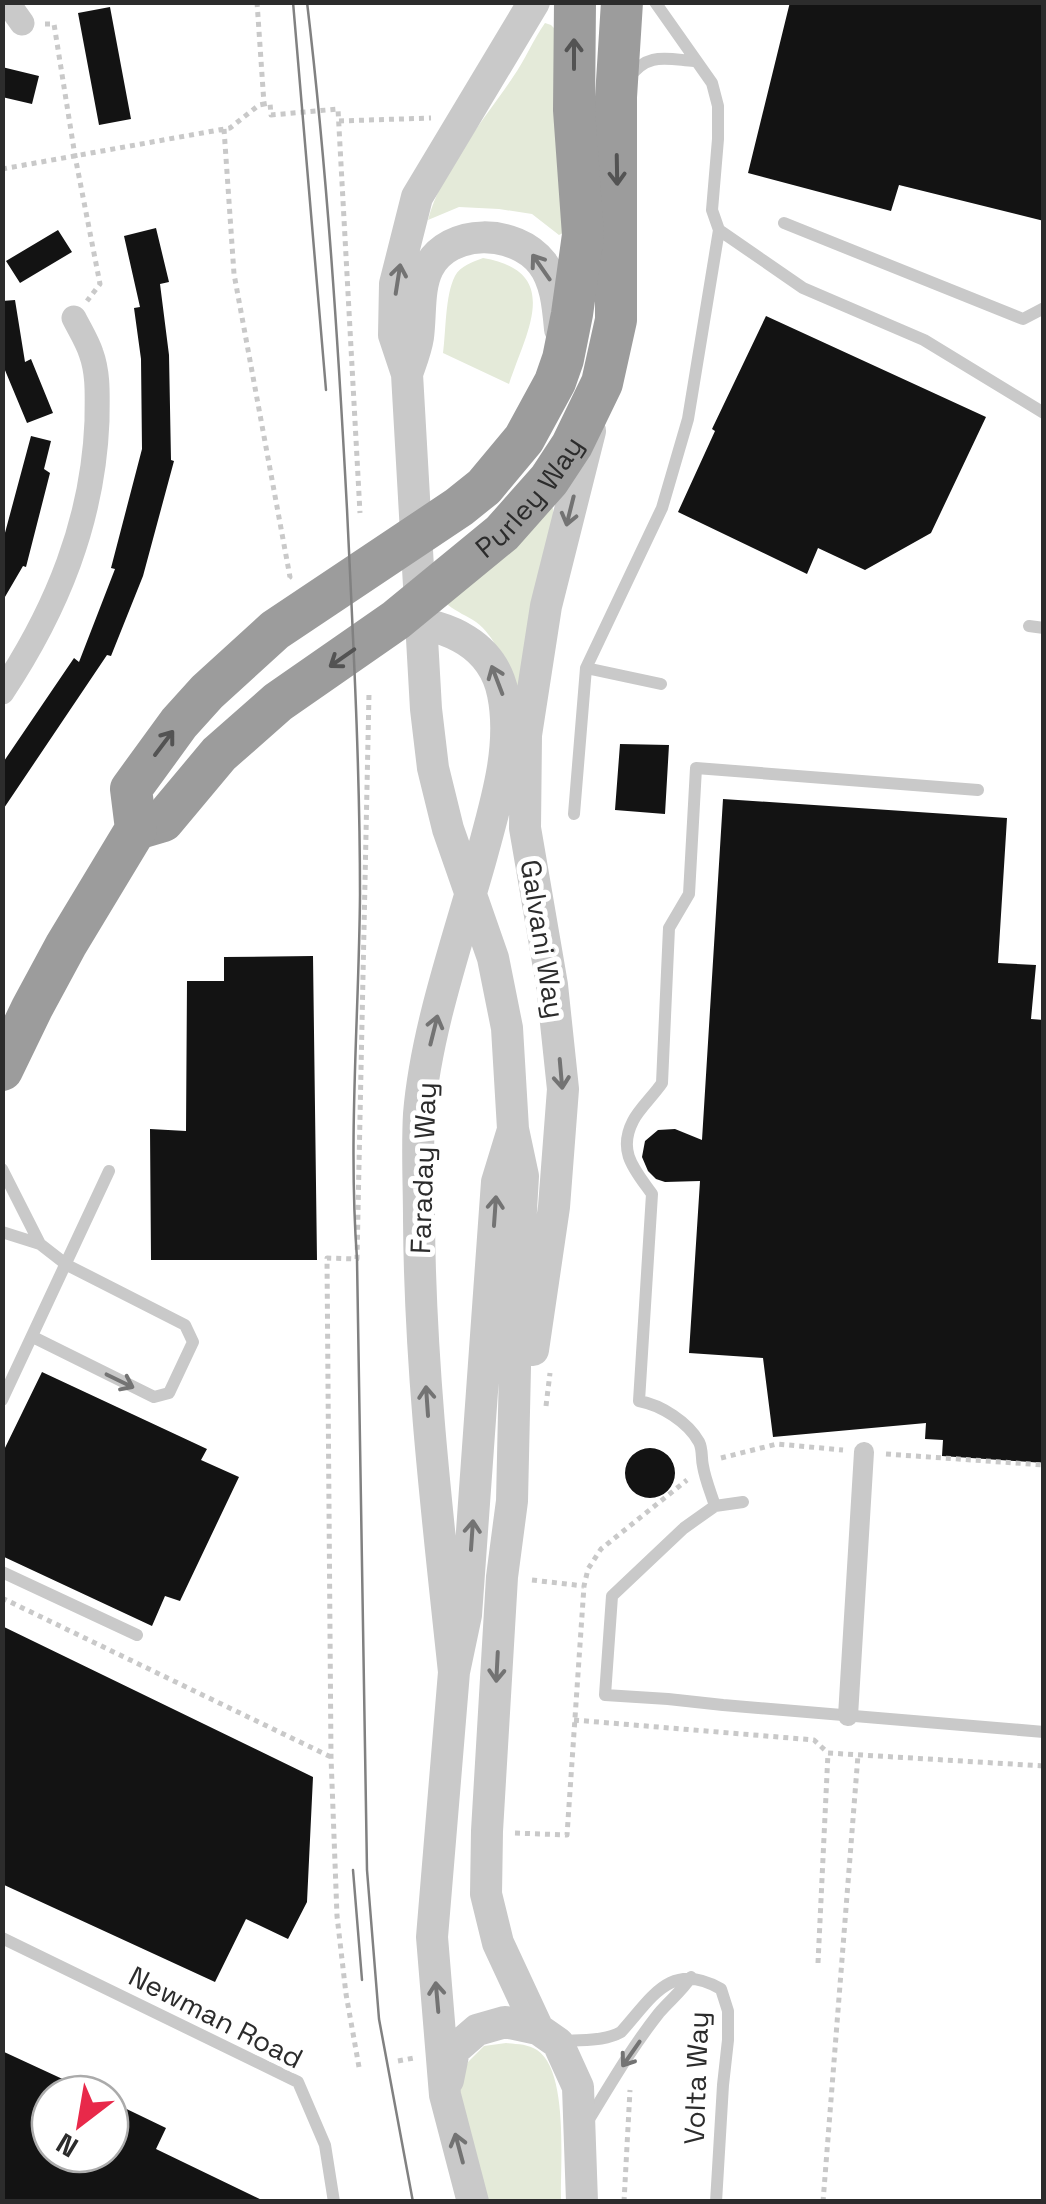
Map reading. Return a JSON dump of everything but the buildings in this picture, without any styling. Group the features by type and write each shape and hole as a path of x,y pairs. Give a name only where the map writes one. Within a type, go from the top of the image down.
{"highway":[{"name":"Purley Way","path":"2,1070 66,945 136,829 131,790 179,723 275,630 446,516 484,487 524,440 563,359 583,235 574,110 575,2"},
{"name":"Purley Way","path":"136,829 163,821 218,754 278,702 396,620 502,533 549,480 572,445 602,383 616,320 616,97 622,2"}],"street":[{"path":"534,2 417,197 395,284 394,335 408,374 426,708 434,768 448,829 493,958 508,1028 513,1129 523,1176 512,1501 502,1577 486,1894 498,1943 578,2087 582,2202"},
{"path":"408,374 418,339 428,268 439,254 475,238 514,242 543,264 555,291 563,359"},
{"path":"2,692 59,590 90,495 96,455 98,379 91,352 74,318"},
{"name":"Galvani Way","path":"512,1501 554,1206 563,1089 552,985 525,828 526,735 546,606 602,383"},
{"name":"Faraday Way","path":"396,620 443,628 476,647 498,677 506,718 499,791 426,1065 419,1116 420,1301 430,1452 454,1672"},
{"path":"473,2202 445,2094 432,1937 454,1672 466,1615 497,1182 513,1129"},
{"path":"848,1716 857,1446"},
{"path":"445,2094 454,2050 477,2030 505,2022 548,2036"}],"lane":[{"path":"574,814 586,668 662,508 688,419 718,230 712,210 718,106 712,83 654,2"},
{"path":"616,97 636,68 652,58 694,61"},
{"path":"784,223 1023,318 1044,308"},
{"path":"718,230 804,288 924,340 1044,413"},
{"path":"586,668 661,684"},
{"path":"715,1506 703,1468 701,1446 690,1430 652,1403 639,1401 652,1194 626,1153 633,1119 662,1082 668,928 689,894 696,768 978,790"},
{"path":"2,1169 40,1244"},
{"path":"2,1400 108,1171"},
{"path":"2,1232 40,1244 67,1266 185,1325 193,1342 169,1393 154,1397 34,1337"},
{"path":"743,1502 715,1506 684,1528 612,1596 605,1696 668,1698 1044,1732"},
{"path":"2,1572 136,1636"},
{"name":"Newman Road","path":"2,1938 298,2082 325,2144 334,2202"},
{"name":"Volta Way","path":"578,2138 660,2011 691,1978"},
{"name":"Volta Way","path":"548,2036 614,2036 670,1981 703,1979 720,1989 728,2010 728,2040 716,2202"}],"path":[{"path":"257,2 264,104"},
{"path":"15,13 54,24 100,284 74,318"},
{"path":"2,170 230,128 259,104 270,103 271,115 338,109 360,513"},
{"path":"339,121 464,117"},
{"path":"224,128 234,274 290,577"},
{"path":"360,2066 337,1916 327,1258 357,1259 369,693"},
{"path":"487,1831 567,1835 588,1569 601,1549 713,1460 777,1444 848,1450 857,1446 1044,1465"},
{"path":"502,1577 584,1586"},
{"path":"2,1598 332,1757"},
{"path":"574,1720 814,1740 828,1753 1044,1766"},
{"path":"818,1963 828,1753"},
{"path":"823,2202 858,1754"},
{"path":"398,2061 414,2058"}],"green space":[{"path":"545,23 558,32 567,231 559,235 532,214 499,209 459,207 428,220 453,164"},
{"path":"483,258 508,265 524,276 531,290 530,325 509,384 443,353 455,276 463,267"},
{"path":"553,508 517,707 492,640 476,622 448,605 450,597 547,509"},
{"path":"506,2043 537,2050 554,2077 561,2120 561,2201 488,2201 458,2089 468,2062 484,2046"}],"tram line":[{"path":"293,2 326,390"},
{"path":"307,2 336,319 357,750 360,895 354,1168 367,1870 379,2019 413,2202"},
{"path":"353,1870 362,1980"}]}
